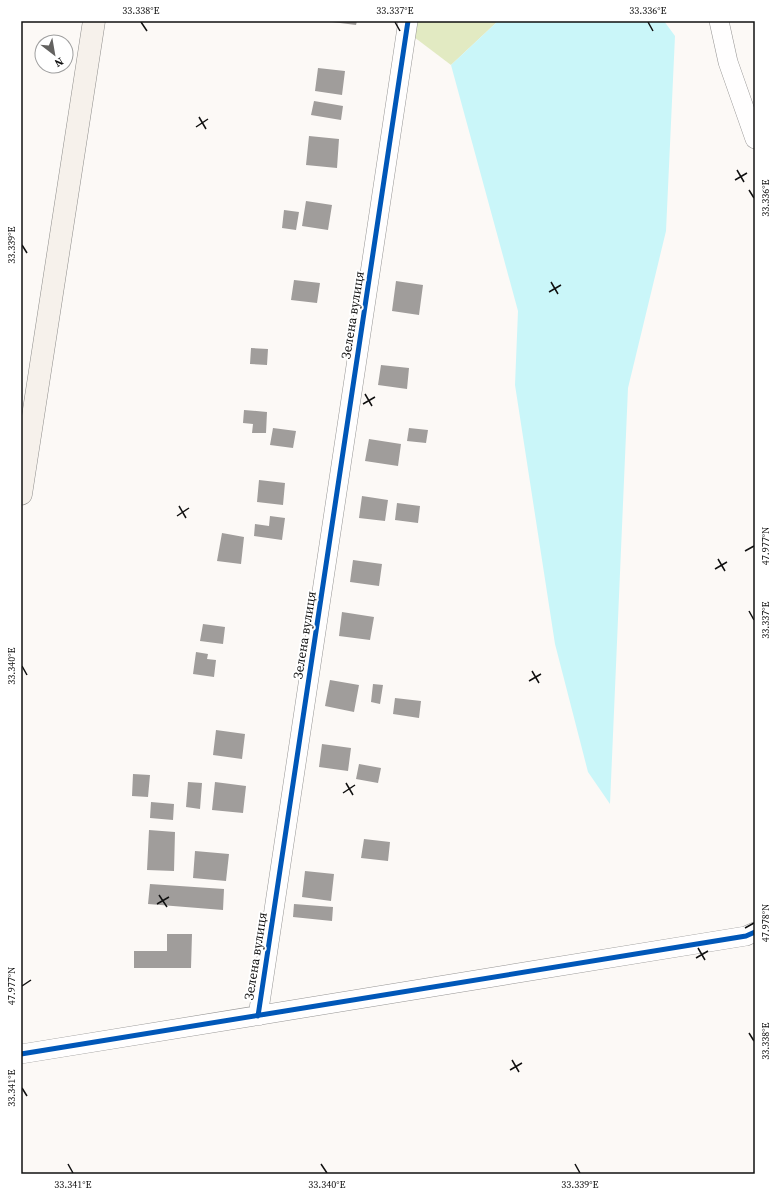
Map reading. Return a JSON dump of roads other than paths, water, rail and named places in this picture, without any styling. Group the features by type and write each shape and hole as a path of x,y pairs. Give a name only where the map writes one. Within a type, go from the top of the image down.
{"street":[{"path":"21,494 94,21"},
{"name":"Зелена вулиця","path":"21,1054 258,1016 408,21"},
{"path":"719,21 728,62 755,139"},
{"path":"258,1016 746,936 755,932"}],"water":[{"path":"498,21 664,21 675,36 666,231 628,388 610,804 588,772 555,644 515,385 518,311 451,65"}]}
